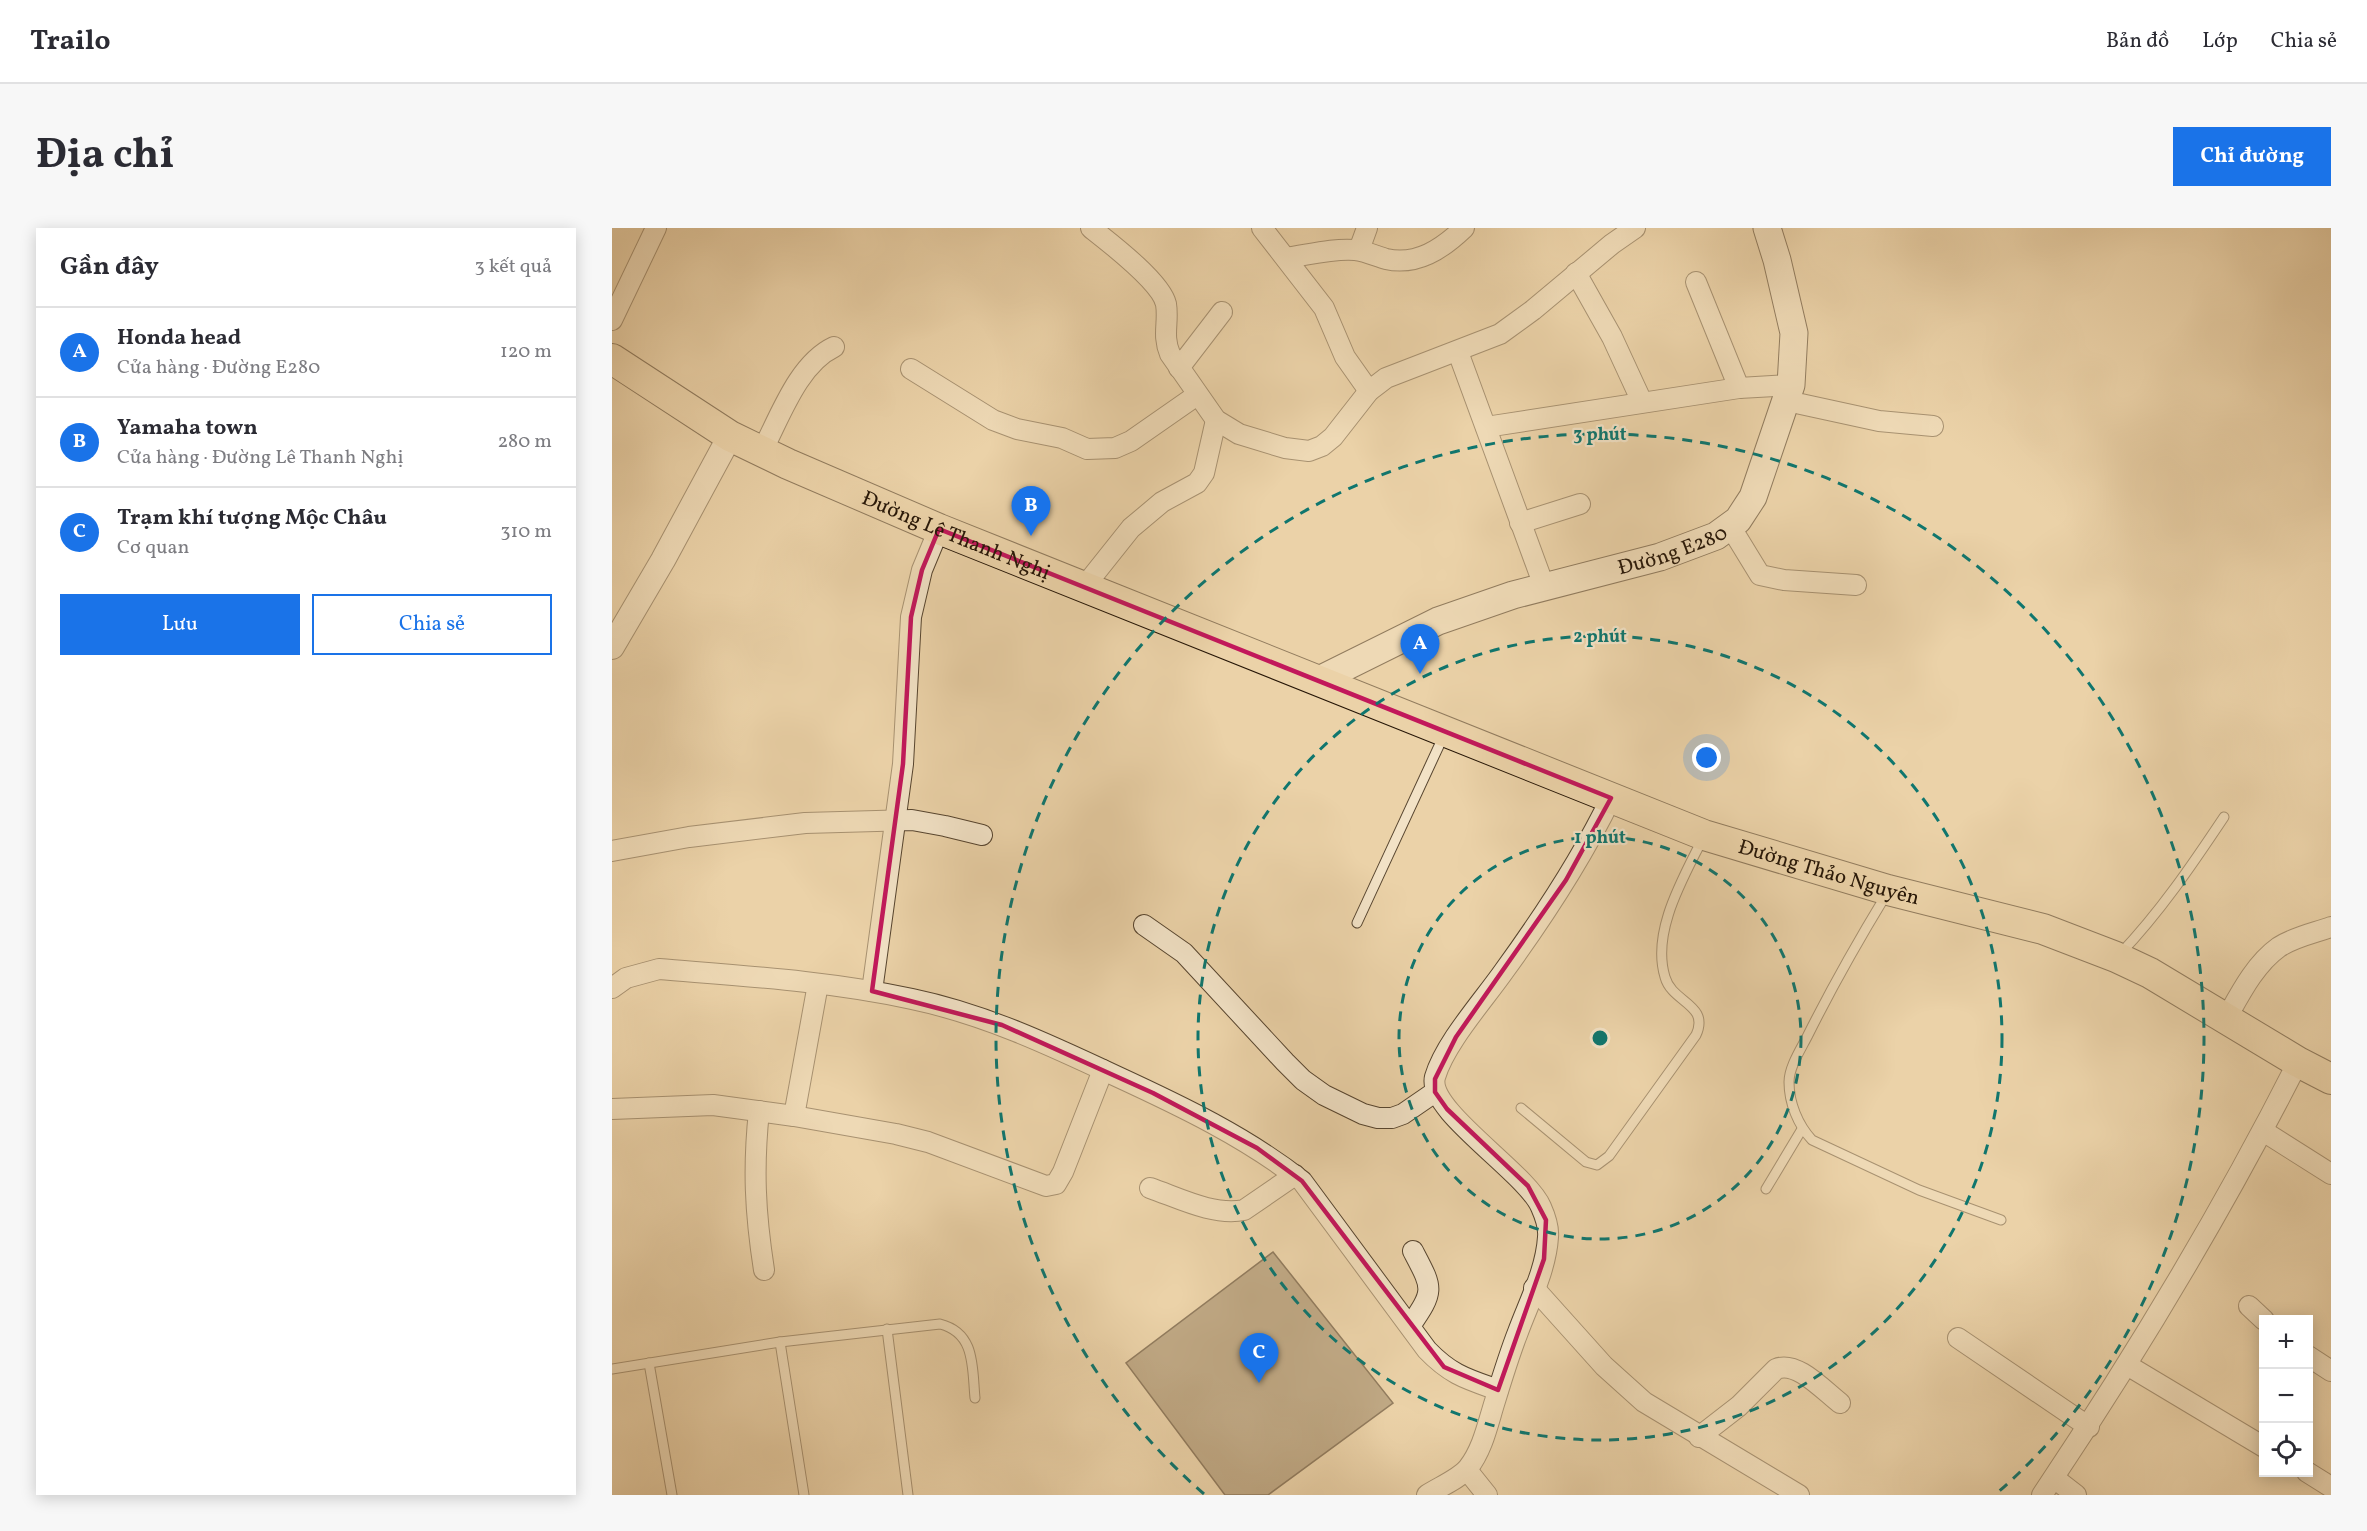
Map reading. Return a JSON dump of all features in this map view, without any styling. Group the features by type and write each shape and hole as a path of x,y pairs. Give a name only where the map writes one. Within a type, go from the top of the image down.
{"main road":[{"name":"Đường E280","path":"1317,681 1438,621 1544,586 1660,557 1716,536 1738,520 1753,497 1789,393 1794,333 1767,228"},
{"name":"Đường Lê Thanh Nghị","path":"612,359 730,436 762,451 939,529 1317,681"},
{"name":"Đường Thảo Nguyên","path":"1317,681 1446,730 1704,835 1888,890 2043,929 2116,957 2150,973 2298,1062 2331,1079"}],"street":[{"path":"612,320 656,228"},
{"path":"1091,228 1113,245 1160,290 1166,303 1166,343 1179,368 1216,420 1239,434 1285,448 1309,451 1322,446 1333,437 1370,392 1386,378 1500,334 1635,228"},
{"path":"1262,228 1324,308 1345,357 1370,392"},
{"path":"1359,250 1367,228"},
{"path":"1286,258 1344,249 1359,250 1390,260 1413,261 1428,255 1464,228"},
{"path":"1576,273 1612,337 1642,402"},
{"path":"1696,282 1739,388"},
{"path":"1179,368 1222,312"},
{"path":"762,451 804,372 815,360 834,347"},
{"path":"1458,352 1544,586"},
{"path":"911,369 993,420 1026,432 1062,438 1087,448 1115,448 1131,441 1197,395"},
{"path":"1486,427 1739,388 1789,393 1879,422 1933,426"},
{"path":"1084,587 1131,528 1162,501 1197,483 1204,473 1216,420"},
{"path":"612,647 663,560 730,436"},
{"path":"1520,523 1580,504"},
{"path":"1730,526 1760,575 1784,580 1856,585"},
{"path":"872,991 903,764 915,594 939,529"},
{"path":"1427,1495 1467,1470 1479,1452 1498,1390 1545,1259 1548,1236 1546,1220 1540,1204 1528,1186 1466,1129 1447,1108 1435,1092 1435,1079 1456,1037 1542,919 1592,838 1611,798"},
{"path":"612,851 756,828 805,823 895,819 925,822 982,835"},
{"path":"1144,925 1192,961 1285,1062 1303,1080 1324,1095 1363,1114 1378,1118 1392,1118 1403,1114 1435,1092"},
{"path":"2226,1019 2251,978 2277,948 2289,941 2331,927"},
{"path":"612,987 626,978 659,969 872,991 954,1009 1002,1025 1103,1070 1212,1123 1257,1148 1295,1175 1322,1206 1427,1350 1443,1367 1459,1376 1498,1390"},
{"path":"794,1116 818,984"},
{"path":"2042,1495 2089,1427 2127,1365 2263,1131 2298,1062"},
{"path":"612,1109 713,1105 794,1116 896,1134 928,1142 1046,1186 1056,1184 1063,1172 1103,1070"},
{"path":"759,1111 755,1150 755,1201 764,1270"},
{"path":"2263,1131 2331,1174"},
{"path":"1149,1188 1211,1209 1235,1212 1244,1210 1295,1175"},
{"path":"1410,1326 1430,1293 1426,1276 1413,1251"},
{"path":"1534,1288 1621,1384 1644,1402 1799,1495"},
{"path":"2249,1306 2259,1315"},
{"path":"1958,1338 2089,1427"},
{"path":"2313,1359 2331,1371"},
{"path":"2127,1365 2259,1444"},
{"path":"1699,1437 1739,1406 1776,1369 1782,1366 1790,1367 1801,1373 1840,1404"},
{"path":"1467,1470 1487,1495"},
{"path":"2313,1476 2331,1486"},
{"path":"2054,1478 2076,1495"}],"lane":[{"path":"1358,923 1446,730"},
{"path":"2116,957 2142,931 2167,900 2224,817"},
{"path":"1521,1108 1586,1162 1597,1165 1609,1156 1696,1035 1701,1024 1700,1017 1673,990 1665,978 1663,942 1671,904 1704,835"},
{"path":"1888,890 1833,986 1795,1061 1789,1080 1792,1103 1802,1129 1812,1140 1918,1190 2001,1220"},
{"path":"1766,1189 1802,1129"},
{"path":"612,1369 780,1342 940,1324 958,1331 966,1342 970,1353 975,1398"},
{"path":"887,1329 908,1495"},
{"path":"780,1342 804,1495"},
{"path":"649,1363 672,1495"}],"highlighted area":[{"path":"939,529 1611,798 1566,880 1456,1037 1435,1079 1435,1092 1447,1109 1528,1186 1546,1220 1544,1259 1498,1390 1444,1367 1302,1181 1257,1148 1153,1093 1002,1025 872,991 903,764 911,617 922,570"}],"building":[{"path":"1273,1252 1393,1403 1268,1495 1225,1495 1126,1363"}],"place":[{"name":"Yamaha town","path":"1031,536"},
{"name":"Honda head","path":"1420,674"},
{"name":"Trạm khí tượng Mộc Châu","path":"1259,1383"}]}
